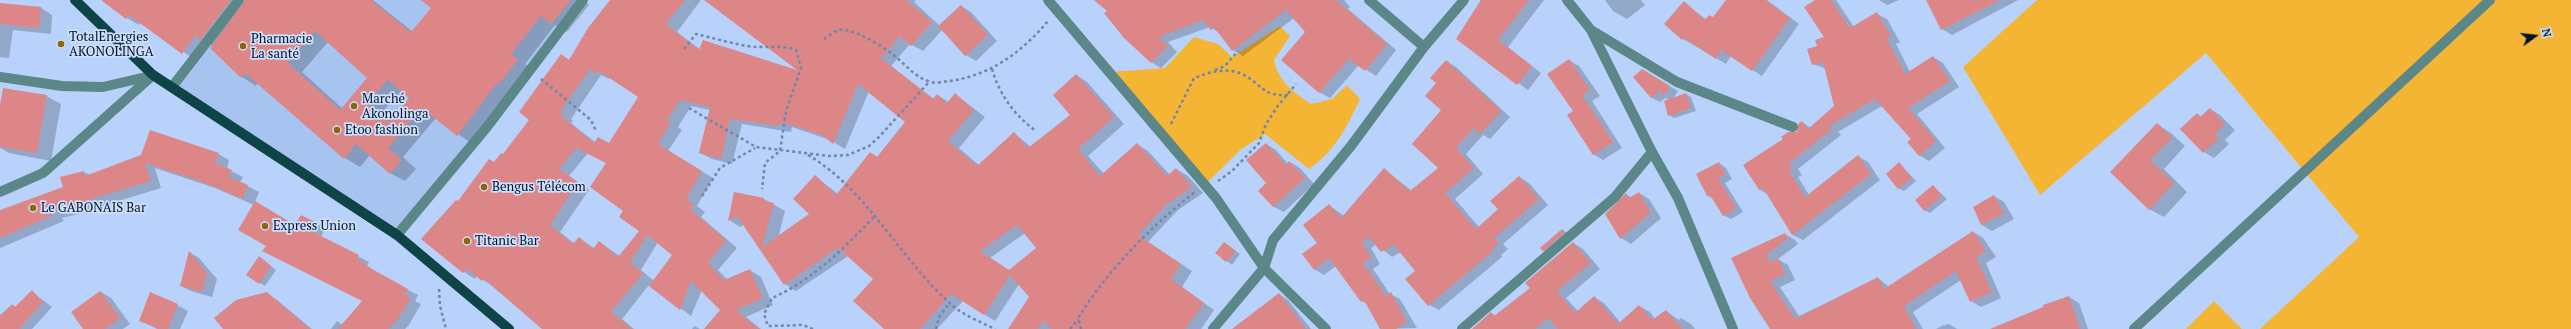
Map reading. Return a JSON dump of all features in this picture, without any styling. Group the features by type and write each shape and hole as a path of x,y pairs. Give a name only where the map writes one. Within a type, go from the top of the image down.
{"main road":[{"path":"76,0 153,75 397,236 509,329"}],"street":[{"path":"172,88 239,0"},
{"path":"397,236 487,127 583,0"},
{"path":"1048,0 1056,12 1164,134 1205,184 1264,268 1326,329"},
{"path":"1368,0 1424,46"},
{"path":"1213,329 1264,268 1273,240 1351,146 1424,46 1464,0"},
{"path":"1567,0 1591,30 1652,152 1678,198 1734,329"},
{"path":"2134,329 2490,0"},
{"path":"1591,30 1677,82 1793,126"},
{"path":"0,77 62,86 103,87 153,75"},
{"path":"0,192 42,173 153,75"},
{"path":"1462,329 1615,197 1652,152"}],"path":[{"path":"824,38 839,30 854,31 897,57 910,71 929,82 968,79 992,69 1027,44 1056,12"},
{"path":"684,49 696,34 747,46 767,48 783,45 796,50 802,68 786,111 780,151 765,163 762,189"},
{"path":"1164,134 1174,121 1194,78 1225,66 1238,51"},
{"path":"992,69 996,84 1010,106 1036,131"},
{"path":"530,70 591,120 596,131"},
{"path":"1213,71 1228,70 1243,75 1266,93 1288,95"},
{"path":"689,108 756,148 806,154 848,155 869,146 892,124 929,82"},
{"path":"1070,329 1094,294 1152,229 1205,184 1216,182 1232,171 1259,143 1273,113 1296,84"},
{"path":"702,196 720,168 756,148"},
{"path":"806,154 825,165 875,216 950,302 975,319 995,329"},
{"path":"813,329 803,325 768,326 764,314 772,298 792,289 830,260 875,216"},
{"path":"439,271 440,306 446,329"},
{"path":"936,329 938,317 950,302"},
{"path":"1078,318 1081,329"}],"shaded area":[{"name":"Marché Akonolinga","path":"241,0 583,0 397,235 246,137 177,84"},
{"path":"2037,0 2571,0 2571,329 2260,329 2359,237 2206,53 2040,195 1963,67"},
{"path":"1280,26 1290,36 1274,60 1279,74 1292,90 1311,104 1332,99 1347,85 1360,99 1339,138 1326,154 1309,169 1265,134 1240,150 1205,185 1110,72 1165,68 1194,37 1218,44 1232,57"},
{"path":"2214,301 2242,329 2186,329"}],"building":[{"path":"101,0 231,0 200,40 196,35 182,54 129,15 126,19"},
{"path":"245,0 371,0 411,32 431,8 421,0 571,0 551,24 541,16 511,54 518,60 499,84 497,83 457,136 422,108 388,148 402,160 390,174 356,144 344,159 245,73 241,78 210,48","holes":["315,31 367,78 340,110 288,63","388,80 409,98 389,122 367,103"]},
{"path":"610,0 685,0 666,24 699,50 703,40 797,70 704,0 906,0 932,22 911,46 900,36 881,58 933,99 937,94 947,103 955,93 974,110 948,141 977,166 1014,132 1028,148 1070,115 1053,95 1076,74 1114,117 1078,149 1100,176 1137,143 1167,176 1176,168 1192,187 1167,204 1138,235 1181,264 1171,279 1204,303 1185,329 1052,329 1044,321 1037,329 1008,329 1029,297 1010,275 984,315 951,294 920,329 884,329 853,301 873,279 838,248 784,285 737,216 728,221 734,192 764,198 764,201 774,203 762,247 809,214 793,199 815,175 836,195 870,152 877,157 905,122 858,84 833,144 822,135 781,122 780,126 730,119 721,159 699,153 710,107 680,100 667,120 671,122 658,144 702,171 686,199 694,204 690,209 726,240 708,263 724,280 750,269 763,298 736,310 759,329 704,329 720,310 691,281 680,310 649,286 672,255 647,235 630,263 643,273 611,312 632,329 542,329 484,279 482,281 467,269 463,273 421,239 456,200 458,201 489,159 494,162 501,153 503,154 529,120 519,112 561,54 569,60 588,28","holes":["590,69 597,74 599,71 638,97 609,143 598,137 594,143 561,116 563,113 560,112","576,148 606,163 590,187 623,211 619,217 639,231 618,257 599,241 593,249 579,237 573,244 550,225 578,182 559,169","1017,225 1036,248 1009,270 980,251"]},
{"path":"1094,0 1336,0 1387,44 1365,71 1349,59 1319,93 1281,60 1305,32 1286,10 1232,51 1214,27 1211,30 1203,20 1159,37 1168,46 1151,63 1124,38 1104,13 1107,11"},
{"path":"1481,0 1529,0 1498,40 1532,66 1517,85 1456,39"},
{"path":"1726,0 1765,0 1790,18 1752,71 1721,50 1716,59 1684,38 1682,40 1664,24 1684,1 1705,20 1709,15 1713,17"},
{"path":"1815,0 1831,0 1850,28 1877,12 1891,36 1887,39 1905,74 1933,56 1950,81 1908,108 1936,141 1919,156 1907,142 1911,139 1875,99 1829,126 1832,129 1789,163 1792,169 1789,171 1805,197 1858,155 1871,174 1792,235 1763,188 1759,190 1743,165 1783,139 1781,137 1788,132 1797,132 1798,124 1802,121 1808,129 1834,106 1823,62 1812,65 1807,49 1817,46 1815,40 1824,37 1804,7"},
{"path":"1926,0 2000,0 1941,30"},
{"path":"0,3 41,7 39,28 0,24"},
{"path":"961,5 988,35 965,56 938,26"},
{"path":"1569,59 1590,90 1582,95 1613,142 1593,155 1567,115 1573,111 1547,74"},
{"path":"1446,60 1501,111 1480,134 1474,128 1456,148 1474,168 1445,193 1476,229 1498,209 1490,201 1519,176 1539,199 1494,238 1499,243 1492,249 1493,251 1428,306 1405,279 1415,271 1394,245 1381,252 1369,237 1362,242 1371,258 1363,263 1386,296 1391,292 1407,322 1396,329 1380,329 1364,300 1361,302 1329,258 1314,270 1302,254 1317,243 1303,225 1329,204 1341,218 1384,168 1410,191 1438,168 1412,144 1441,110 1425,96 1436,83 1430,78"},
{"path":"1642,69 1670,86 1663,97 1661,90 1651,98 1633,77"},
{"path":"3,88 47,95 37,153 0,147 0,105"},
{"path":"1686,93 1691,108 1668,116 1664,101"},
{"path":"2210,108 2225,124 2215,134 2219,138 2203,153 2180,129 2197,113 2200,117"},
{"path":"2157,123 2172,138 2150,160 2174,183 2149,210 2110,172"},
{"path":"150,130 219,153 215,163 232,170 229,177 248,185 243,199 203,182 145,163 151,181 91,199 92,202 52,212 53,215 0,238 0,210 63,187 60,177 84,171 85,176 141,155"},
{"path":"1266,143 1286,165 1289,161 1305,178 1273,207 1258,191 1266,183 1246,160"},
{"path":"1719,162 1725,175 1718,178 1736,208 1723,216 1710,195 1707,196 1696,174"},
{"path":"1899,162 1912,178 1898,189 1886,174"},
{"path":"1933,185 1942,196 1924,211 1915,200"},
{"path":"1639,192 1651,212 1620,239 1605,214 1626,193 1629,198"},
{"path":"1994,195 2004,213 1981,225 1973,207"},
{"path":"255,201 295,225 301,215 315,222 311,231 359,255 357,259 408,289 405,294 411,298 398,319 388,329 338,329 362,301 262,251 266,246 238,230"},
{"path":"1562,229 1565,232 1543,251 1540,248"},
{"path":"1973,231 1986,251 1976,257 1992,292 1970,302 1956,271 1904,306 1916,329 1770,329 1750,298 1731,258 1785,233 1788,238 1766,255 1770,262 1778,258 1785,274 1770,281 1795,319 1878,277 1884,289"},
{"path":"1224,242 1236,251 1226,262 1215,253"},
{"path":"1573,242 1591,263 1557,291 1575,313 1594,296 1618,324 1639,305 1652,320 1666,310 1683,329 1557,329 1549,318 1535,329 1472,329 1491,312 1494,316 1530,288 1525,283"},
{"path":"189,251 207,273 202,292 180,286"},
{"path":"259,256 271,266 259,284 246,275"},
{"path":"32,290 43,302 19,329 0,329 0,316 12,304 15,307"},
{"path":"100,291 120,318 105,329 83,329 71,312"},
{"path":"150,292 178,304 168,329 159,329 139,321"},
{"path":"267,292 310,329 223,329 214,318 236,300"},
{"path":"1279,293 1306,329 1232,329"},
{"path":"2069,296 2080,329 1990,329 2043,307 2043,305"}],"place":[{"name":"TotalEnergies AKONOLINGA","path":"61,44"},
{"name":"Pharmacie La santé","path":"243,46"},
{"name":"Marché Akonolinga","path":"354,106"},
{"name":"Etoo fashion","path":"337,130"},
{"name":"Bengus Télécom","path":"484,187"},
{"name":"Le GABONAIS Bar","path":"33,208"},
{"name":"Express Union","path":"265,226"},
{"name":"Titanic Bar","path":"467,241"}]}
